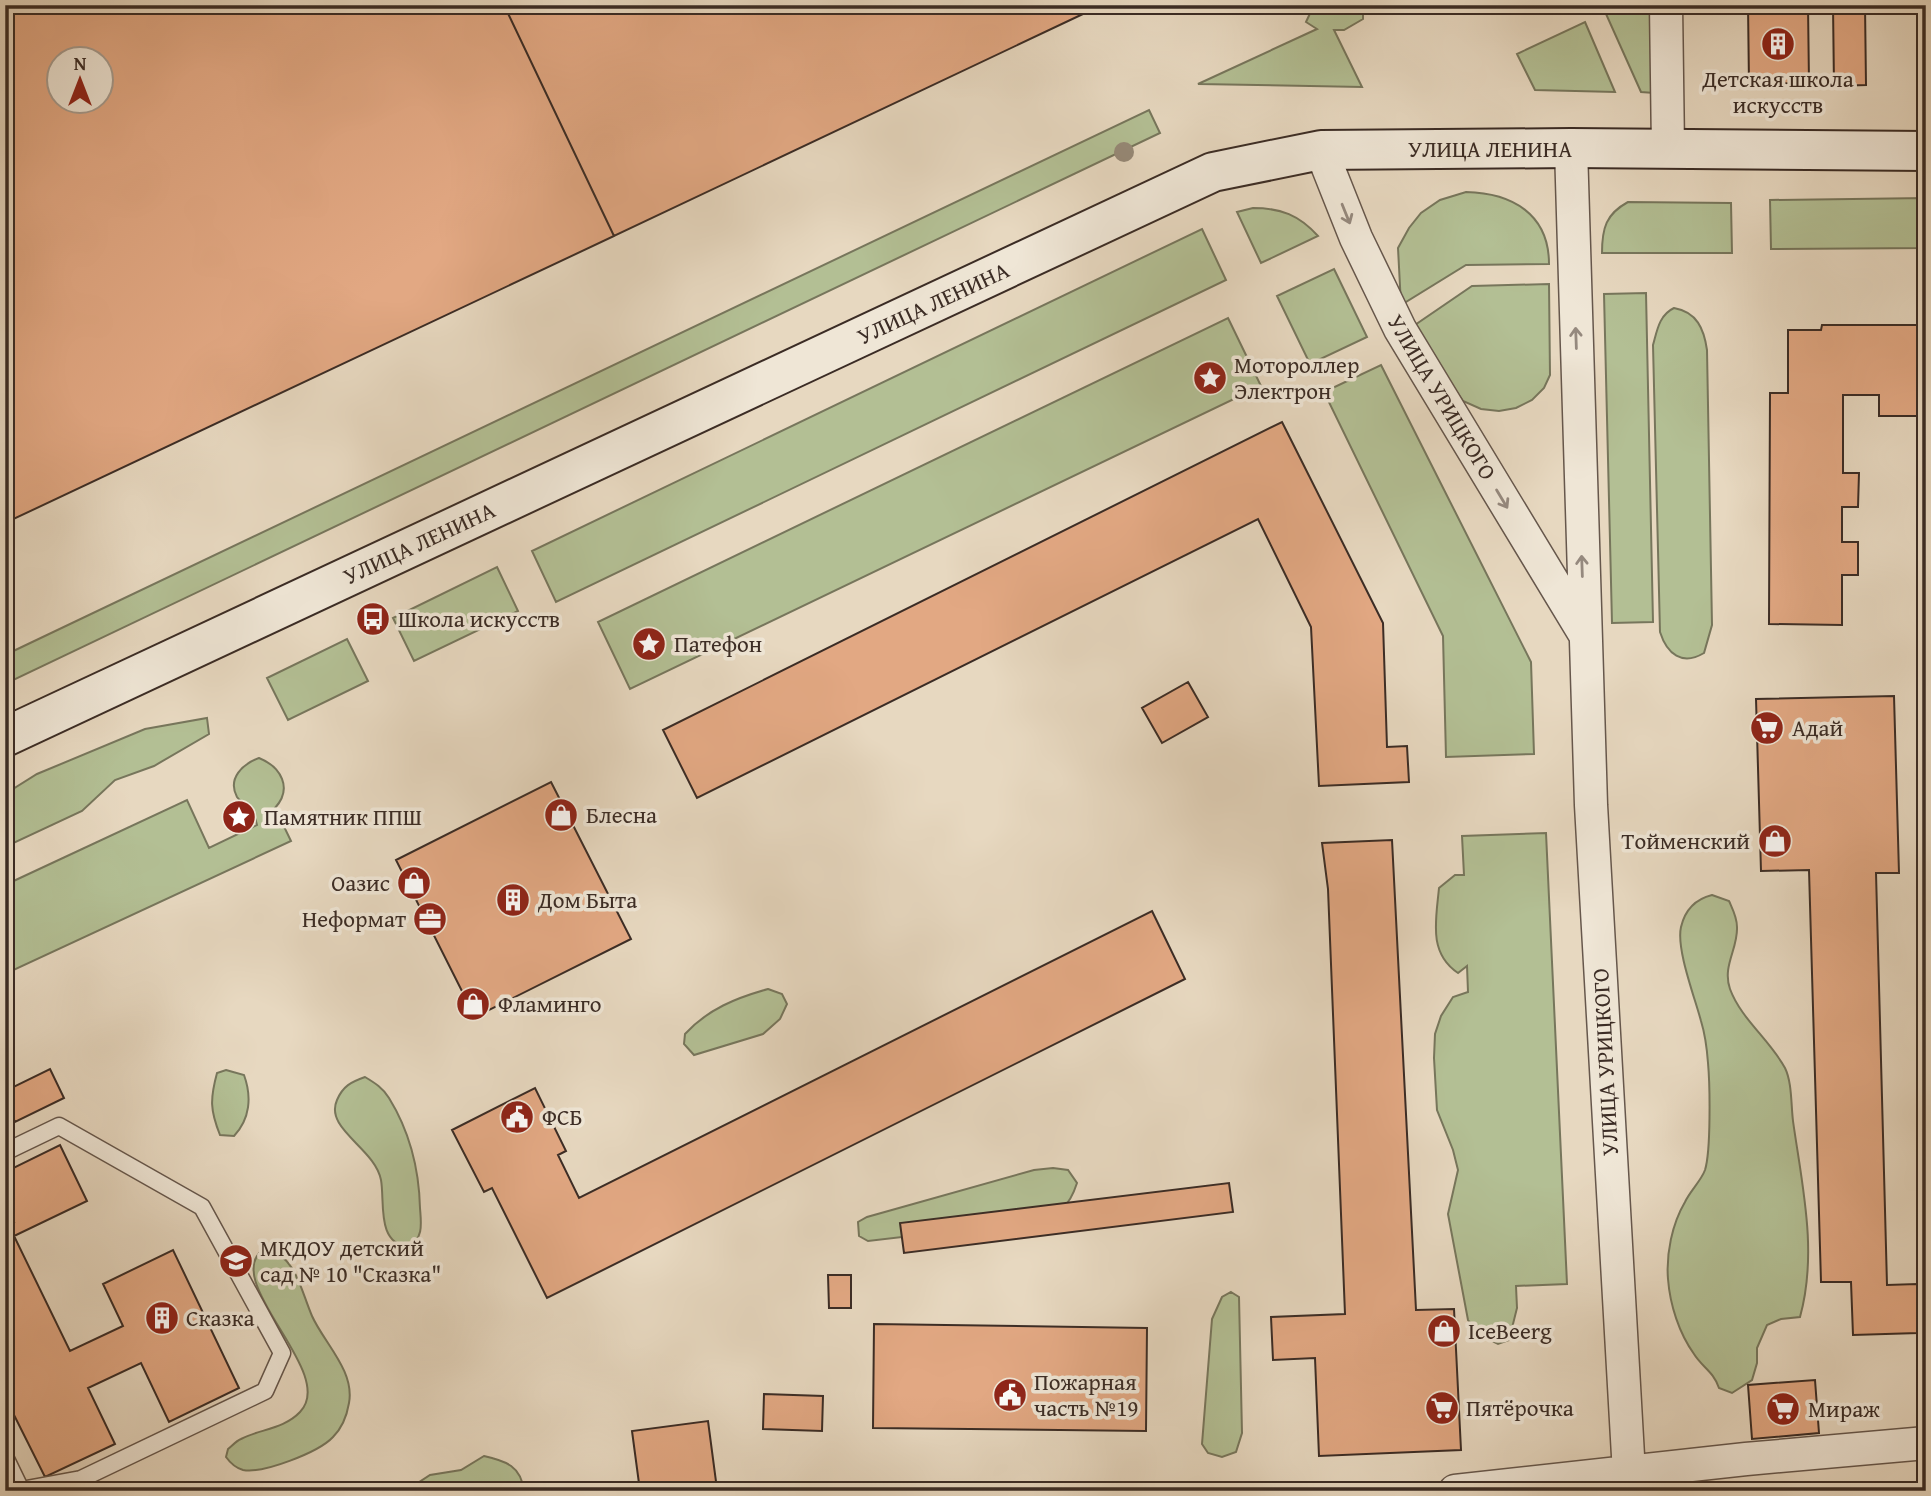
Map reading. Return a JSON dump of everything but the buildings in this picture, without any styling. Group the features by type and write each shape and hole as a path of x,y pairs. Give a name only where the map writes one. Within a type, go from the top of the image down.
{"street":[{"path":"1665,5 1668,149"},
{"name":"УЛИЦА ЛЕНИНА","path":"5,737 1213,172 1321,150 1571,148 1926,151"},
{"name":"УЛИЦА УРИЦКОГО","path":"1571,148 1584,634 1599,966 1629,1481"},
{"name":"УЛИЦА УРИЦКОГО","path":"1321,150 1356,238 1400,329 1584,634"},
{"path":"1455,1491 1629,1481 1926,1443"}],"lane":[{"path":"5,1152 59,1126 202,1208 282,1353 265,1391 81,1479 21,1490 5,1457"}],"green space":[{"path":"1314,5 1363,5 1363,19 1344,30 1334,30 1362,87 1198,84 1317,29 1306,22"},
{"path":"1602,5 1652,5 1654,93 1641,92"},
{"path":"1585,22 1615,92 1535,90 1517,54"},
{"path":"1149,110 1160,133 5,684 5,655"},
{"path":"1466,192 1498,197 1525,210 1542,232 1549,264 1466,265 1401,305 1398,248 1409,228 1421,213 1440,200"},
{"path":"1926,198 1926,248 1771,249 1770,200"},
{"path":"1628,202 1731,203 1732,253 1602,253 1603,236 1610,217"},
{"path":"1253,208 1272,209 1289,214 1318,236 1261,263 1237,212"},
{"path":"1202,229 1226,280 556,602 532,551"},
{"path":"1334,269 1367,337 1310,364 1277,296"},
{"path":"1549,284 1550,375 1544,388 1532,400 1516,408 1499,411 1481,409 1463,401 1412,327 1472,286"},
{"path":"1646,293 1653,622 1612,623 1604,294"},
{"path":"1674,308 1688,313 1698,323 1707,350 1712,625 1704,653 1689,658 1676,656 1671,652 1660,632 1653,345 1662,319"},
{"path":"1228,318 1261,386 630,689 598,622"},
{"path":"1381,365 1531,662 1534,754 1446,757 1443,636 1324,392"},
{"path":"497,567 518,611 414,661 393,618"},
{"path":"347,639 368,681 288,720 267,678"},
{"path":"207,718 209,734 154,766 115,780 82,811 5,847 5,794 37,774 145,729"},
{"path":"259,758 273,767 282,779 283,793 275,808 291,841 5,974 5,885 187,800 209,848 257,825 250,809 237,797 234,784 242,768"},
{"path":"1546,833 1567,1284 1516,1286 1517,1308 1509,1340 1498,1344 1480,1335 1468,1320 1448,1214 1458,1170 1437,1110 1435,1034 1441,1016 1453,997 1468,992 1467,966 1458,973 1442,956 1436,935 1436,912 1439,888 1455,875 1464,875 1462,836"},
{"path":"1712,895 1729,901 1735,914 1737,935 1729,965 1730,989 1741,1010 1779,1058 1787,1074 1808,1243 1808,1268 1800,1317 1781,1319 1767,1325 1757,1348 1757,1363 1752,1380 1732,1393 1719,1388 1689,1346 1676,1318 1668,1279 1673,1229 1687,1198 1705,1170 1709,1134 1706,1047 1681,948 1681,927 1692,906"},
{"path":"768,989 782,994 787,1004 780,1019 763,1034 694,1055 684,1044 685,1034 713,1011"},
{"path":"226,1070 244,1075 249,1099 246,1115 234,1136 220,1135 213,1111 212,1097 217,1073"},
{"path":"365,1077 389,1098 403,1124 412,1151 418,1179 421,1224 417,1239 409,1247 398,1244 391,1238 384,1221 381,1180 377,1169 344,1130 335,1110 339,1095 345,1088"},
{"path":"1034,1170 1068,1170 1077,1183 1070,1200 1061,1210 1040,1219 868,1241 859,1236 858,1222 867,1217"},
{"path":"266,1247 285,1259 296,1276 317,1326 343,1369 350,1391 349,1403 341,1425 326,1443 277,1465 243,1470 226,1457 228,1449 241,1439 294,1418 308,1395 304,1374 255,1281 254,1262"},
{"path":"1231,1292 1239,1297 1242,1433 1236,1452 1222,1457 1208,1453 1202,1444 1212,1319 1222,1297"},
{"path":"484,1456 499,1460 516,1470 524,1491 388,1491 413,1486 430,1475 461,1470"}],"place":[{"name":"Детская школа искусств","path":"1778,44"},
{"name":"Мотороллер Электрон","path":"1210,378"},
{"name":"Школа искусств","path":"373,619"},
{"name":"Патефон","path":"649,644"},
{"name":"Адай","path":"1767,728"},
{"name":"Блесна","path":"561,815"},
{"name":"Памятник ППШ","path":"239,817"},
{"name":"Тойменский","path":"1775,841"},
{"name":"Оазис","path":"414,883"},
{"name":"Дом Быта","path":"513,900"},
{"name":"Неформат","path":"430,919"},
{"name":"Фламинго","path":"473,1004"},
{"name":"ФСБ","path":"517,1117"},
{"name":"МКДОУ детский сад № 10 \"Сказка\"","path":"236,1261"},
{"name":"Сказка","path":"162,1318"},
{"name":"IceBeerg","path":"1444,1331"},
{"name":"Пожарная часть №19","path":"1010,1395"},
{"name":"Пятёрочка","path":"1442,1408"},
{"name":"Мираж","path":"1783,1409"}]}
